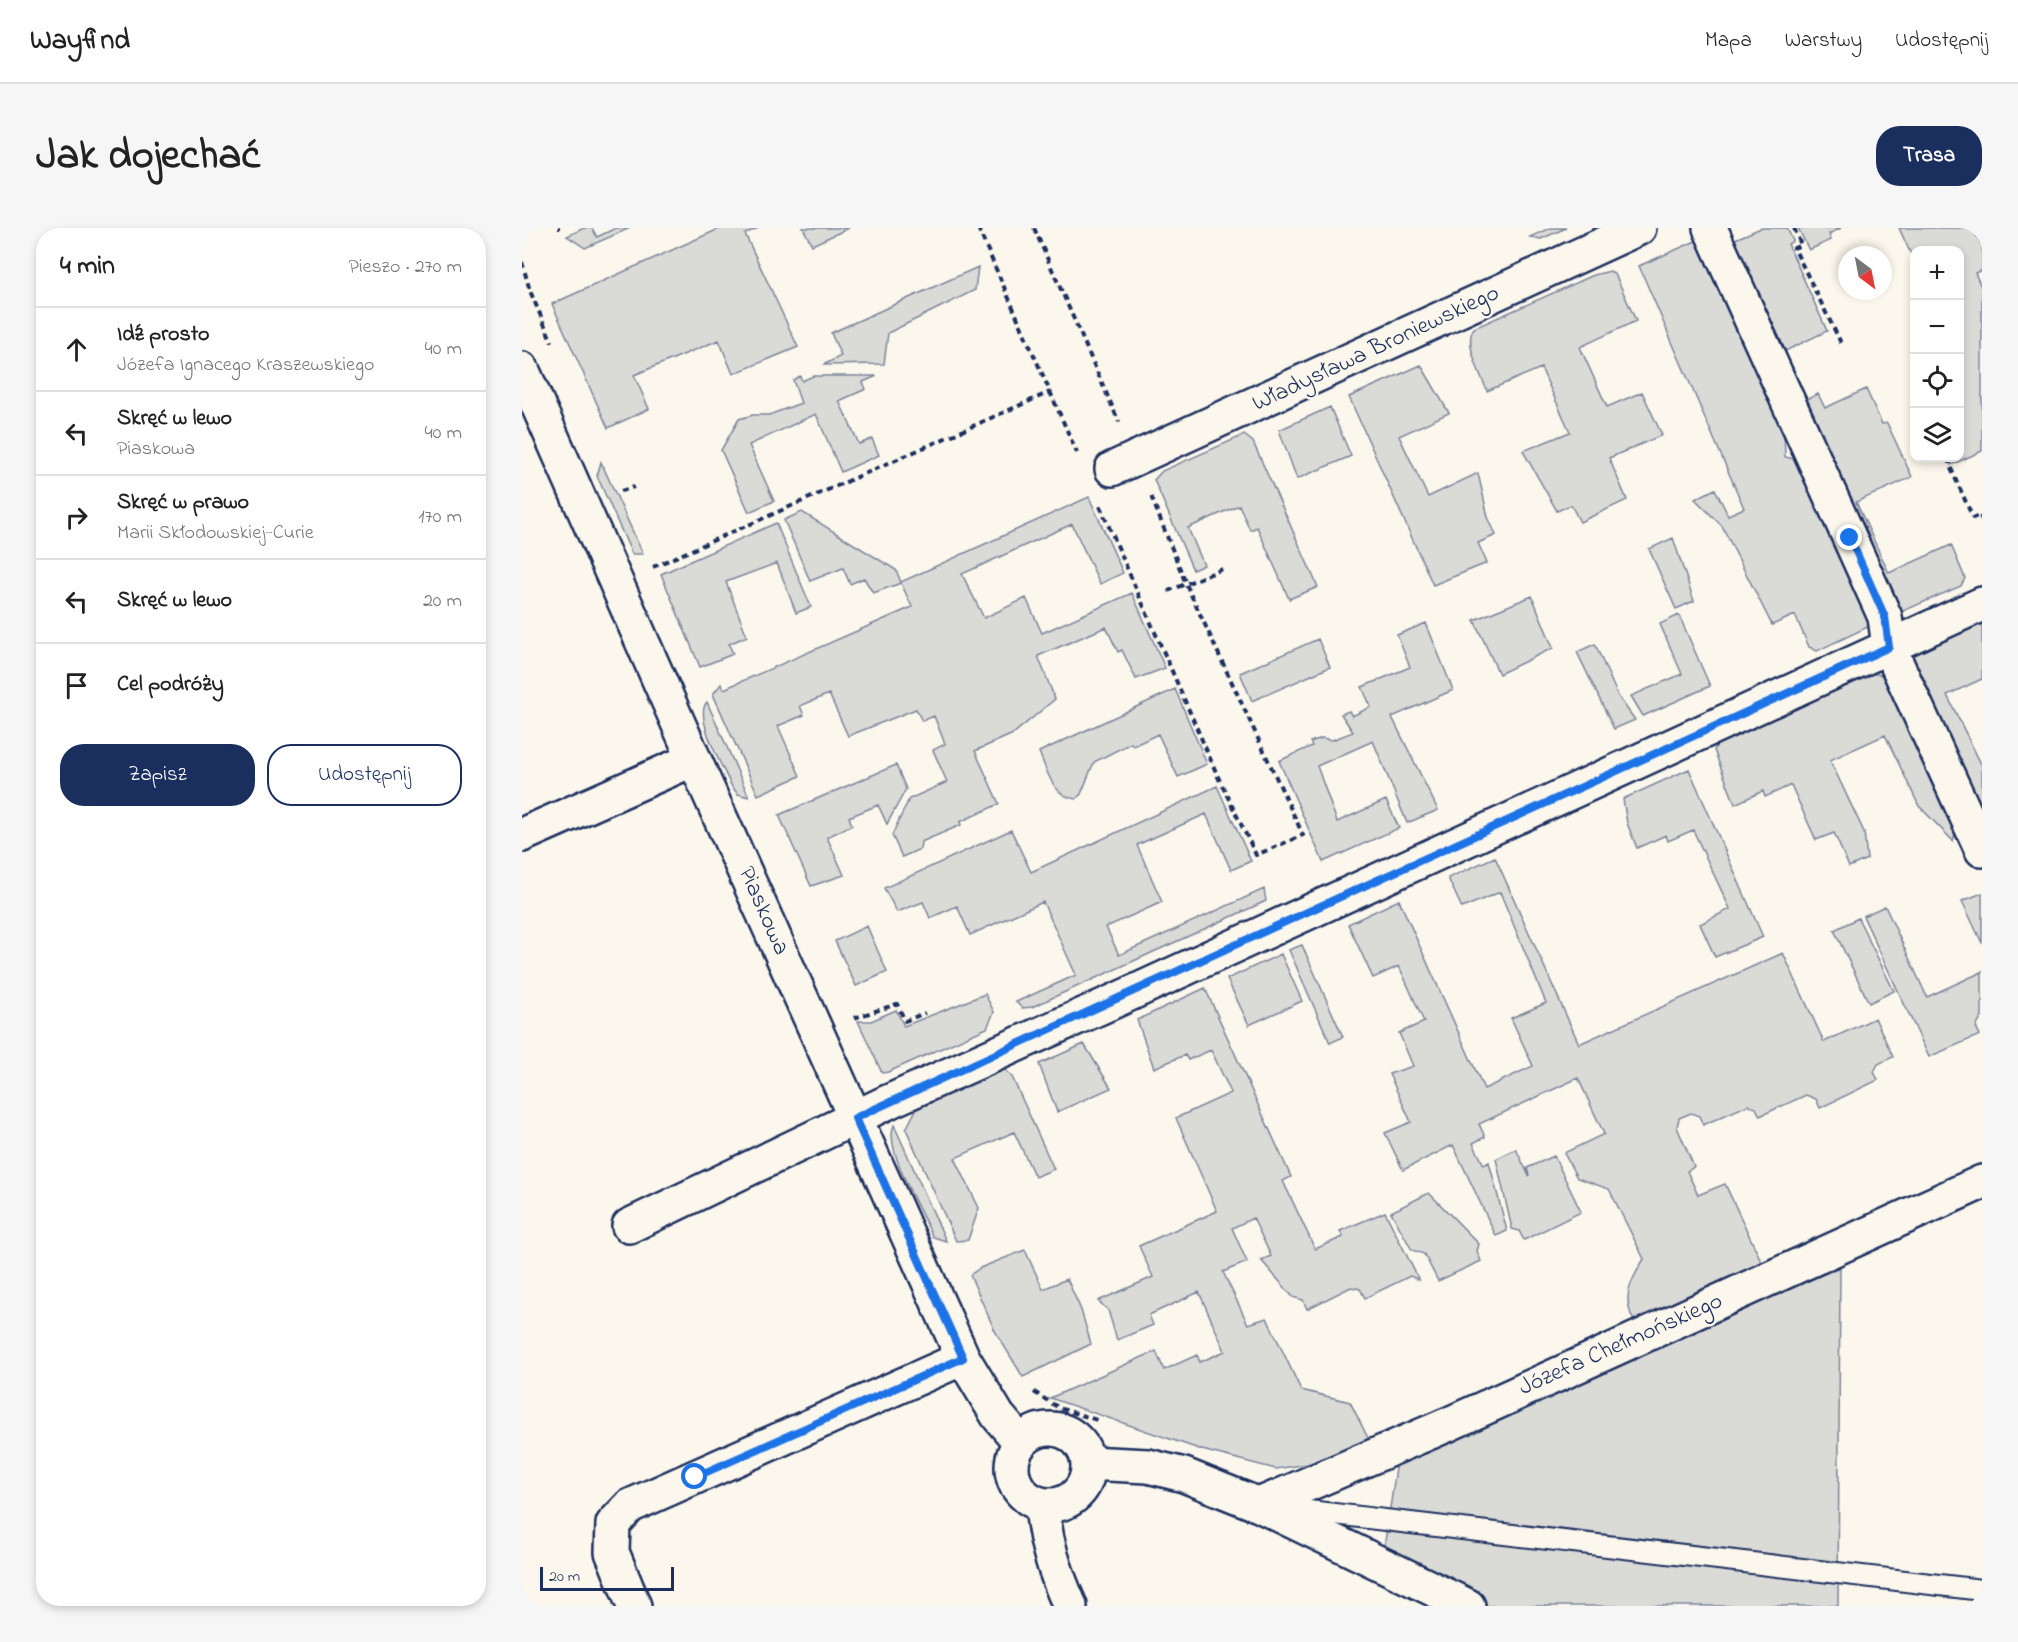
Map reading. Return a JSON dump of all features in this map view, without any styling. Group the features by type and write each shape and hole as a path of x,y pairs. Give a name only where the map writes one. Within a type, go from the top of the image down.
{"street":[{"name":"Władysława Broniewskiego","path":"1104,482 1639,228"},
{"path":"1710,228 1885,617 1889,647 1982,850"},
{"name":"Piaskowa","path":"522,369 963,1358 998,1416 1021,1443"},
{"path":"629,1226 855,1118 1982,604"},
{"path":"522,835 694,759"},
{"name":"Józefa Chełmońskiego","path":"1259,1505 1438,1429 1982,1182"},
{"path":"631,1605 612,1552 613,1524 630,1506 963,1358"},
{"path":"1042,1430 1061,1431 1077,1440 1088,1463 1086,1480 1076,1496 1066,1502 1042,1504 1026,1495 1014,1479 1015,1454 1021,1443 1031,1434 1042,1430"},
{"path":"1088,1463 1148,1466 1184,1475 1259,1505 1468,1606"},
{"path":"1042,1504 1044,1535 1052,1566 1070,1606"}],"lane":[{"path":"1259,1505 1982,1590"}],"path":[{"path":"978,228 1077,454"},
{"path":"1034,228 1119,423 1125,426"},
{"path":"1794,228 1801,245 1794,248 1841,343"},
{"path":"522,262 530,291 554,345"},
{"path":"653,567 1050,392"},
{"path":"1949,462 1973,518 1980,516 1982,520"},
{"path":"1104,482 1215,768 1256,855 1303,835 1186,584 1146,485"},
{"path":"621,491 634,487"},
{"path":"1168,591 1225,568"},
{"path":"853,1018 869,1016 897,1004 905,1021 925,1012"}],"shaded area":[{"path":"584,228 592,228 597,237 616,228 630,228 585,248 567,236"},
{"path":"721,228 758,228 745,234 798,347 733,374 719,340 634,375 649,409 608,428 552,304"},
{"path":"803,228 849,228 812,245"},
{"path":"1550,228 1566,228 1541,239 1530,237"},
{"path":"1761,228 1787,228 1793,241 1788,244 1827,331 1777,355 1726,243"},
{"path":"1798,228 1841,228 1829,234 1831,240 1809,250"},
{"path":"1899,228 1972,228 1982,245 1982,270 1975,273 1982,289 1982,451 1964,459 1964,246 1910,246 1910,252"},
{"path":"1698,240 1784,429 1785,457 1799,460 1872,625 1817,651 1809,647 1795,615 1772,625 1722,526 1695,499 1715,489 1728,515 1744,508 1639,266"},
{"path":"978,267 975,290 888,333 884,364 823,365 841,356 831,333"},
{"path":"1610,271 1616,276 1636,321 1580,347 1607,407 1642,392 1662,435 1609,458 1627,500 1580,522 1571,505 1557,511 1523,451 1570,432 1541,368 1487,391 1474,359 1471,334 1474,328 1594,275"},
{"path":"1421,365 1449,413 1399,436 1428,497 1478,473 1488,517 1496,535 1478,543 1487,563 1433,585 1349,397"},
{"path":"800,376 802,381 813,376 877,376 863,382 866,389 839,401 859,444 872,439 879,455 841,472 816,414 749,445 774,501 749,512 721,450 739,419 753,415 769,415 801,403 793,380"},
{"path":"1866,389 1882,424 1887,423 1912,477 1856,502 1889,573 1951,545 1965,578 1961,586 1901,612 1893,607 1801,402 1818,394 1825,408"},
{"path":"1330,407 1351,456 1297,479 1279,430"},
{"path":"1244,435 1253,442 1318,587 1289,599 1257,527 1250,530 1239,505 1188,528 1204,565 1193,570 1154,480 1162,471"},
{"path":"601,462 643,554 632,554 597,476"},
{"path":"1089,497 1123,573 1100,584 1072,524 962,574 984,618 1026,598 1042,633 1132,593 1165,668 1136,679 1122,650 1118,652 1106,627 1038,656 1055,699 1013,734 975,751 999,804 960,822 961,825 921,842 920,849 902,857 892,835 909,799 947,782 933,750 945,744 934,716 922,721 916,709 848,736 829,694 800,706 804,715 778,726 800,776 758,795 713,694 721,684 724,689 912,607 901,583 873,593 864,578 850,584 843,568 810,581 784,520 802,512 896,570 901,582"},
{"path":"776,523 811,607 796,613 777,563 726,582 747,636 729,644 733,654 700,667 661,574"},
{"path":"1673,538 1694,601 1676,609 1649,549"},
{"path":"1532,596 1553,648 1499,674 1474,620"},
{"path":"1679,615 1710,686 1643,716 1631,696 1682,674 1660,624"},
{"path":"1982,621 1982,679 1947,695 1982,766 1982,821 1910,660 1911,653"},
{"path":"1426,623 1453,690 1392,717 1438,810 1407,823 1373,741 1317,766 1337,822 1386,800 1399,828 1323,862 1279,761 1312,746 1310,742 1322,738 1332,740 1353,732 1341,714 1349,711 1352,716 1371,707 1362,687 1410,667 1397,635"},
{"path":"1318,639 1330,667 1252,701 1240,673"},
{"path":"1595,644 1618,696 1635,720 1614,729 1577,652"},
{"path":"1870,673 1882,675 1895,691 1955,833 1953,841 1919,806 1885,735 1830,760 1864,832 1867,859 1849,867 1834,833 1816,840 1791,785 1765,797 1763,791 1735,804 1714,750 1718,743"},
{"path":"1175,689 1207,764 1178,777 1158,734 1133,746 1131,743 1094,762 1081,794 1076,799 1068,797 1056,788 1039,752"},
{"path":"707,702 749,797 738,794 732,787 711,743 704,719"},
{"path":"896,765 906,789 887,824 878,805 849,817 852,825 827,837 844,875 811,886 779,815"},
{"path":"1689,769 1763,937 1715,957 1700,924 1730,909 1693,830 1668,841 1666,835 1637,848 1627,823 1623,799"},
{"path":"1217,786 1251,861 1231,870 1206,814 1137,845 1162,902 1106,927 1119,955 1264,889 1266,901 1032,1007 1022,1008 1016,1002 1076,975 1043,902 970,935 957,906 930,918 923,902 897,912 884,888 1011,830 1031,872"},
{"path":"1495,857 1579,1044 1783,953 1824,1042 1875,1018 1893,1057 1878,1064 1874,1072 1878,1080 1820,1108 1816,1099 1806,1095 1760,1116 1756,1108 1748,1105 1703,1125 1699,1116 1691,1113 1679,1118 1677,1127 1694,1167 1687,1171 1698,1195 1725,1184 1762,1263 1634,1321 1628,1304 1629,1289 1644,1259 1609,1189 1577,1178 1564,1153 1604,1134 1578,1078 1479,1124 1485,1137 1473,1143 1484,1165 1489,1162 1507,1231 1496,1236 1453,1145 1403,1170 1385,1133 1411,1122 1389,1074 1413,1066 1399,1033 1424,1022 1399,966 1373,978 1348,924 1399,900 1484,1089 1533,1066 1511,1018 1546,1003 1500,892 1462,908 1448,878"},
{"path":"1982,893 1982,943 1962,901"},
{"path":"1885,906 1927,997 1982,972 1982,1017 1976,1027 1980,1035 1929,1057 1863,916"},
{"path":"1858,918 1894,991 1869,1003 1834,930"},
{"path":"867,926 887,972 856,986 835,941"},
{"path":"1302,945 1343,1037 1330,1043 1289,950"},
{"path":"1281,954 1302,1001 1249,1025 1227,979"},
{"path":"1205,988 1291,1177 1283,1181 1315,1249 1343,1237 1340,1231 1385,1212 1419,1280 1410,1276 1365,1298 1360,1289 1351,1287 1307,1309 1303,1300 1293,1297 1261,1260 1271,1256 1253,1218 1232,1228 1247,1262 1223,1272 1248,1324 1267,1318 1301,1390 1350,1402 1370,1442 1308,1464 1276,1469 1202,1450 1050,1398 1156,1351 1164,1370 1197,1355 1200,1362 1225,1351 1199,1292 1149,1315 1153,1325 1117,1340 1108,1310 1098,1301 1153,1277 1139,1246 1217,1211 1176,1118 1231,1093 1211,1050 1188,1060 1185,1055 1154,1068 1137,1020"},
{"path":"985,994 994,1012 987,1028 888,1072 882,1073 858,1021 871,1021 896,1010 904,1026"},
{"path":"1084,1044 1111,1088 1057,1112 1039,1064"},
{"path":"998,1068 1004,1068 1012,1077 1054,1169 1035,1177 1014,1132 955,1158 979,1208 968,1240 956,1241 906,1129 919,1104"},
{"path":"894,1125 946,1241 933,1237 905,1181 894,1149 892,1135"},
{"path":"1516,1149 1529,1176 1527,1168 1554,1156 1581,1212 1524,1240 1519,1231 1512,1229 1496,1159"},
{"path":"1429,1193 1479,1244 1477,1251 1481,1261 1438,1281 1424,1254 1412,1250 1391,1212"},
{"path":"1025,1250 1043,1289 1067,1279 1081,1310 1091,1344 1023,1377 995,1331 970,1275 980,1268"},
{"path":"1840,1267 1838,1606 1476,1606 1382,1561 1397,1462"}],"route":[{"path":"695,1477 963,1358 855,1118 1889,647 1885,617 1850,538"}]}
